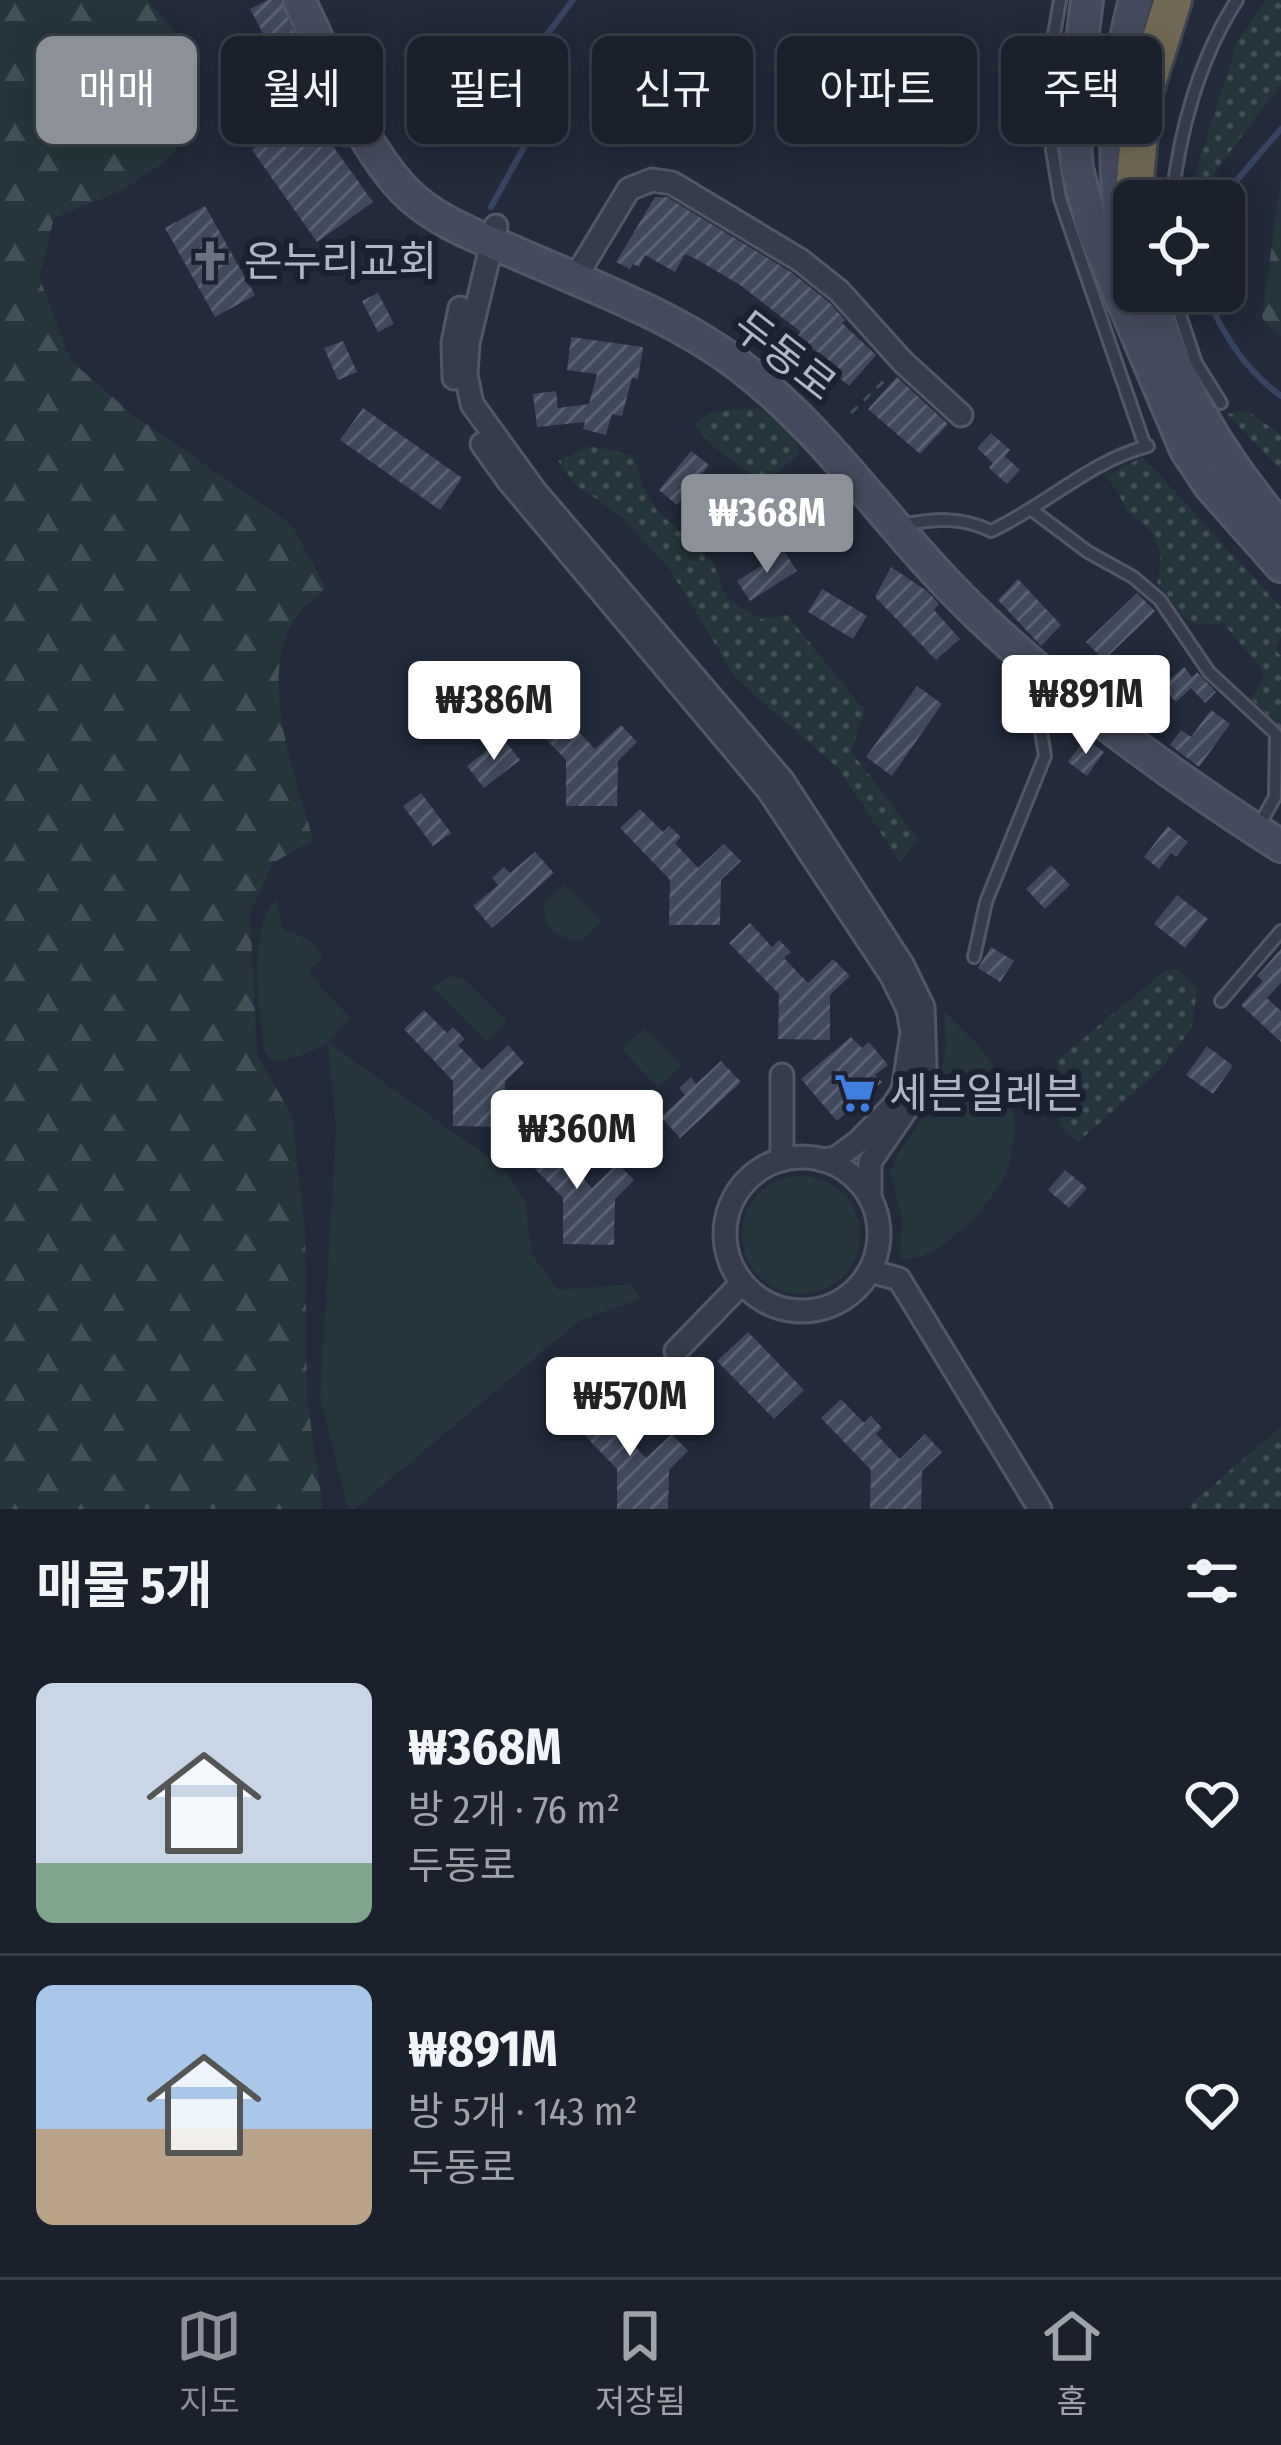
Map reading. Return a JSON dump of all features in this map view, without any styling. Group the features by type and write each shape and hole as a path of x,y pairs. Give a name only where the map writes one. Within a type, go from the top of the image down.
{"highway":[{"path":"1135,180 1135,88 1150,0"},
{"path":"1136,180 1144,86 1173,0"}],"street":[{"name":"두동로","path":"299,0 368,136 404,189 435,214 675,307 750,352 822,418 905,525 1053,673 1270,833"},
{"name":"두동로","path":"317,0 367,101 411,169 487,231"},
{"path":"1087,0 1074,89 1077,168 1093,231 1186,450 1210,486 1281,566"},
{"path":"1135,0 1120,77 1117,166 1129,281 1144,347"},
{"path":"579,272 629,189 652,180 672,183 800,260 839,291 903,362 962,415"},
{"path":"487,231 468,343 466,375 472,404 535,491 783,781 902,964 923,1006 925,1066 919,1091 870,1162 878,1247 870,1271 855,1290 834,1304 809,1310 773,1304 742,1283 729,1261 724,1236 728,1210 758,1170 782,1160 836,1158 893,1106 903,1090 912,1033 908,1009 891,975 768,790 507,479 468,424 454,384 453,344 487,231"},
{"path":"1157,312 1173,362 1216,445 1281,528"},
{"path":"782,1075 782,1160"},
{"path":"822,1160 841,1168 870,1198"},
{"path":"870,1271 899,1280 1040,1509"},
{"path":"676,1351 742,1283"}],"lane":[{"path":"905,525 937,518 972,522 991,531 1033,510 1118,454 1147,446 1060,199 1052,150 1050,58 1060,0"},
{"path":"1174,180 1195,90 1222,23 1237,0"},
{"path":"1179,312 1196,363 1220,403"},
{"path":"1033,510 1160,600 1209,672 1276,734 1270,833"},
{"path":"974,956 986,902 1045,756 1040,725 1053,673"},
{"path":"1220,1001 1281,931"}],"path":[{"path":"851,413 903,362"}],"green space":[{"path":"0,0 148,0 178,36 36,36 36,144 181,144 165,162 121,191 54,218 39,277 71,361 132,414 292,525 326,589 298,614 285,639 279,666 283,726 313,840 273,863 250,912 257,1055 292,1116 305,1234 307,1399 323,1509 0,1509"},
{"path":"1266,0 1281,0 1281,84 1209,180 1196,180 1194,178 1237,42"},
{"path":"1281,178 1281,337 1262,318"},
{"path":"759,408 796,437 799,455 762,484 708,442 695,425 709,412"},
{"path":"1247,411 1281,434 1281,470 1227,414"},
{"path":"589,446 633,455 657,511 712,560 727,599 762,619 787,615 865,711 851,751 918,840 900,862 838,768 737,680 669,568 622,517 575,484 558,461"},
{"path":"1143,457 1281,607 1281,637 1275,649 1281,656 1281,728 1251,699 1264,679 1261,668 1223,623 1191,621 1157,583 1159,547 1105,476"},
{"path":"564,885 601,922 582,940 559,935 547,921 544,904"},
{"path":"276,899 283,929 309,940 323,958 308,972 350,1017 328,1042 503,1168 524,1198 533,1256 558,1290 631,1284 640,1299 579,1321 355,1509 348,1509 320,1399 336,1132 328,1043 279,1060 270,1060 264,1049 259,948 267,912"},
{"path":"1177,969 1197,989 1192,1027 1162,1068 1078,1142 1060,1126 1056,1061 1166,970"},
{"path":"452,976 466,980 507,1021 487,1042 432,987"},
{"path":"944,1010 986,1055 1009,1095 1014,1117 1012,1151 1005,1175 975,1217 928,1253 900,1258 902,1216 890,1174 941,1082"},
{"path":"644,1028 681,1066 658,1088 622,1049"},
{"path":"801,1176 824,1181 843,1193 855,1212 860,1235 855,1258 843,1277 824,1289 801,1294 778,1289 759,1277 747,1258 742,1235 747,1212 759,1193 778,1181"},
{"path":"1281,1427 1281,1509 1189,1509 1194,1501"}],"building":[{"path":"280,0 296,36 264,36 250,9"},
{"path":"260,144 331,144 373,202 317,242 252,150"},
{"path":"655,197 667,197 791,272 829,302 845,320 842,323 876,355 849,386 828,368 832,364 797,336 801,332 740,285 696,259 685,254 675,272 645,255 639,267 633,264 630,269 616,262"},
{"name":"온누리교회","path":"205,206 255,295 215,317 165,228"},
{"path":"378,293 394,324 378,332 362,301"},
{"path":"571,337 643,347 638,379 632,378 622,416 612,414 606,435 583,429 585,422 537,427 533,394 556,391 558,408 589,404 597,374 567,370"},
{"path":"343,341 357,372 338,380 324,348"},
{"path":"897,377 948,424 920,454 868,409"},
{"path":"363,408 462,478 440,510 340,440"},
{"path":"991,433 1010,450 1005,456 1020,470 1007,484 977,448"},
{"path":"691,451 709,465 677,505 659,490"},
{"path":"794,476 808,492 788,509 774,493"},
{"path":"784,551 797,571 750,601 737,581"},
{"path":"891,567 927,591 939,604 934,610 960,639 936,660 875,597"},
{"path":"1018,579 1061,625 1041,646 998,600"},
{"path":"822,589 867,616 853,639 808,612"},
{"path":"1137,593 1155,611 1104,660 1086,642"},
{"path":"1114,667 1141,689 1129,704 1098,686"},
{"path":"1184,667 1192,677 1197,672 1216,692 1205,703 1191,688 1176,702 1162,687"},
{"path":"917,686 942,704 892,776 866,757"},
{"path":"537,689 559,713 566,706 578,718 571,724 595,749 621,725 637,742 618,761 617,806 566,806 566,760 517,709"},
{"path":"1211,710 1230,724 1199,767 1170,745 1181,730 1191,737"},
{"path":"503,738 520,760 484,788 467,766"},
{"path":"1085,739 1104,752 1087,776 1068,762"},
{"path":"421,793 451,833 433,846 403,806"},
{"path":"640,809 663,832 669,826 681,837 675,843 698,868 724,844 741,861 721,880 720,925 669,925 670,880 620,828"},
{"path":"1168,826 1188,842 1159,869 1144,857"},
{"path":"535,852 554,873 492,928 473,906 498,885 492,878 504,867 510,873"},
{"path":"1051,865 1070,885 1045,909 1026,889"},
{"path":"1177,895 1208,919 1185,948 1154,924"},
{"path":"750,923 772,947 779,940 791,952 784,958 808,983 833,959 850,976 830,995 830,1040 778,1039 779,994 729,943"},
{"path":"991,947 1014,961 1000,982 978,968"},
{"path":"1281,949 1281,983 1267,998 1281,1011 1281,1042 1241,1005 1263,981 1257,976"},
{"path":"424,1010 447,1033 453,1027 465,1039 458,1045 482,1070 508,1045 524,1063 505,1081 504,1127 453,1126 453,1081 404,1029"},
{"path":"851,1037 862,1048 869,1042 888,1065 875,1075 882,1082 837,1121 801,1079"},
{"path":"1207,1046 1233,1066 1213,1094 1186,1075"},
{"path":"721,1061 741,1082 680,1138 661,1117 685,1095 679,1088 691,1077 696,1084"},
{"path":"534,1128 557,1151 564,1145 575,1157 569,1163 592,1188 618,1163 634,1180 615,1199 614,1245 563,1244 563,1198 514,1147"},
{"path":"1065,1170 1087,1188 1069,1208 1048,1190"},
{"path":"748,1332 804,1390 774,1419 717,1361"},
{"path":"588,1398 611,1422 618,1415 629,1427 622,1433 646,1458 672,1434 688,1451 669,1470 668,1509 617,1509 617,1469 568,1418"},
{"path":"841,1399 864,1423 871,1416 882,1428 876,1434 900,1459 925,1434 942,1452 922,1471 921,1509 870,1509 871,1470 821,1418"}],"waterway":[{"path":"491,207 524,147 536,49 573,0"},
{"path":"1237,180 1281,129"},
{"path":"1215,312 1236,349 1281,396"}],"place":[{"name":"온누리교회","path":"210,261"},
{"name":"세븐일레븐","path":"855,1093"}]}
